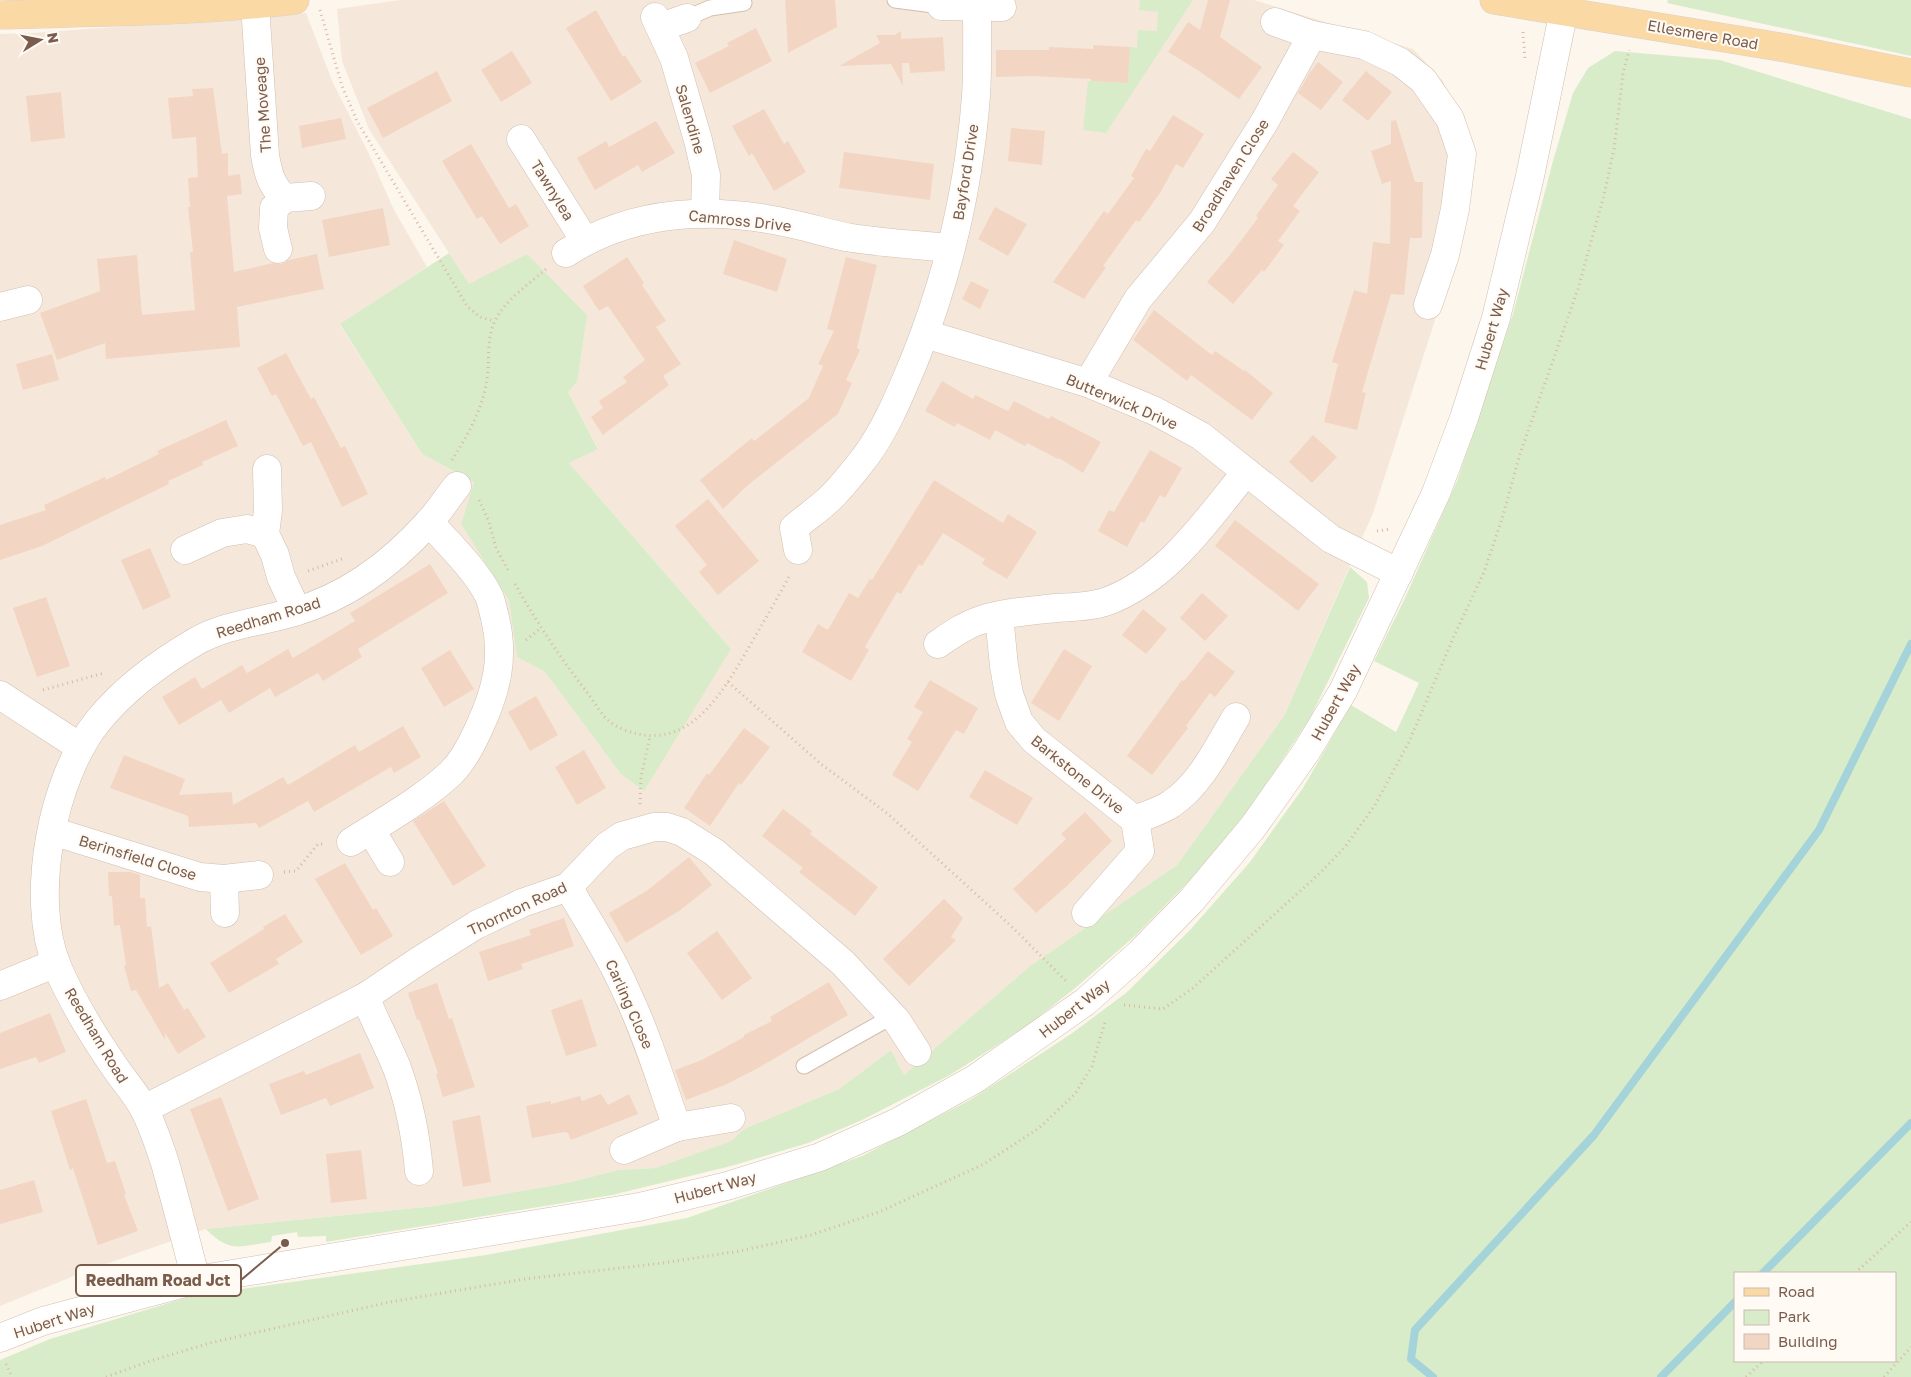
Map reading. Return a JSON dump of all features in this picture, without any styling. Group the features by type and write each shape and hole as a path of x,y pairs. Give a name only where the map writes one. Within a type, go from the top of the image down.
{"main road":[{"name":"Ellesmere Road","path":"1494,0 1786,48 1911,73"},
{"path":"0,15 308,3"}],"street":[{"name":"The Moveage","path":"255,5 268,176 277,192 298,197 274,208 273,228 278,249"},
{"name":"Bayford Drive","path":"798,550 794,528 826,502 866,455 895,408 925,334 938,295 958,217 972,140 976,94 990,6 941,6"},
{"name":"Hubert Way","path":"0,1338 43,1321 196,1280 639,1207 727,1186 820,1157 898,1122 1096,1009 1139,954 1185,907 1253,827 1306,752 1343,692 1436,493 1464,418 1496,318 1530,176 1564,10"},
{"name":"Salendine","path":"687,18 658,22 681,81 706,175 705,214"},
{"path":"1275,22 1312,34 1364,46 1400,62 1423,80 1450,119 1462,154 1455,209 1447,246 1428,305"},
{"name":"Broadhaven Close","path":"1088,383 1138,299 1202,222 1265,120 1312,34"},
{"name":"Tawnylea","path":"521,139 576,247"},
{"name":"Camross Drive","path":"576,247 608,230 658,217 680,214 705,214 758,218 796,224 852,238 950,248"},
{"path":"0,307 28,300"},
{"name":"Butterwick Drive","path":"925,334 1088,383 1155,411 1201,436 1331,539 1398,573"},
{"path":"267,469 268,510 265,534 297,611"},
{"path":"938,644 960,630 981,620 1022,612 1103,602 1130,591 1149,580 1168,564 1199,530 1246,472"},
{"name":"Reedham Road","path":"196,1280 159,1145 144,1109 82,1017 56,963 48,930 44,894 46,862 65,779 80,747 98,721 129,688 172,656 198,640 234,625 297,611 349,589 386,565 430,522 461,483"},
{"path":"390,862 361,836 452,772 473,742 488,711 498,674 499,634 489,597 476,577 430,522"},
{"path":"185,550 222,533 247,529 265,534"},
{"name":"Barkstone Drive","path":"1000,616 1007,685 1018,722 1034,740 1076,771 1098,792 1135,820 1140,851 1086,913"},
{"path":"3,697 80,747"},
{"path":"1135,820 1170,804 1189,787 1206,767 1236,717"},
{"name":"Thornton Road","path":"144,1109 365,997 420,960 476,926 522,903 568,887 607,846 622,836 654,826 667,827 682,832 714,852 843,963 893,1016 917,1052"},
{"name":"Berinsfield Close","path":"52,831 200,877 224,879 259,875"},
{"path":"224,879 225,913"},
{"name":"Carling Close","path":"568,887 607,952 627,992 648,1043 677,1128"},
{"path":"0,986 56,963"},
{"path":"365,997 397,1069 416,1142 419,1171"},
{"path":"624,1150 677,1128 731,1118"}],"lane":[{"path":"895,0 941,6"},
{"path":"687,18 710,8 744,3"},
{"path":"804,1066 893,1016"}],"path":[{"path":"308,3 330,48 342,86 357,122 467,306 480,317 495,321"},
{"path":"1522,4 1525,62"},
{"path":"1119,1008 1126,1005 1163,1009 1193,988 1320,873 1345,846 1375,805 1396,768 1424,710 1435,679 1484,572 1502,520 1520,457 1578,288 1594,236 1614,149 1623,74 1629,52 1632,22"},
{"path":"576,247 556,260 519,292 495,321 489,339 487,379 482,401 465,439 461,483 489,522 496,548 531,612 570,671 609,722 630,732 650,736 668,734 691,724 707,709 728,682 788,578 797,561 798,550"},
{"path":"1370,530 1377,531 1392,528"},
{"path":"283,580 347,557"},
{"path":"3,697 102,674 109,670"},
{"path":"106,1377 150,1360 210,1343 390,1302 525,1279 663,1263 740,1251 811,1235 879,1212 984,1164 1039,1128 1075,1094 1092,1066 1096,1009 1010,925 888,814 821,764 728,682"},
{"path":"640,830 640,778 650,736"},
{"path":"259,875 296,871 318,844 361,836"},
{"path":"1856,1272 1911,1222"},
{"path":"1884,1377 1911,1347"},
{"path":"1746,1377 1762,1362"}],"shaded area":[{"path":"400,0 1254,0 1413,49 1443,81 1474,175 1461,239 1373,513 1284,716 1177,865 1030,966 904,1075 891,1050 839,1089 744,1129 731,1141 655,1168 618,1170 567,1183 435,1206 206,1229 86,1271 0,1306 0,34 306,13 333,83 369,154 394,210 427,267 340,325 422,454 474,482 461,524 509,601 517,657 545,672 620,773 731,649 569,463 598,448 568,392 469,284 369,129 342,61 337,9"}],"green space":[{"path":"1140,0 1193,0 1106,133 1083,130 1088,81 1128,83 1130,47 1137,48 1138,30 1157,31 1158,12 1139,10"},
{"path":"1668,0 1911,0 1911,56 1667,3"},
{"path":"1615,51 1720,60 1911,119 1911,1377 0,1377 0,1360 50,1339 192,1296 486,1255 687,1218 862,1156 970,1100 1071,1034 1126,993 1190,930 1250,862 1303,788 1351,705 1396,732 1419,683 1374,661 1406,596 1457,481 1513,314 1573,93 1588,68"},
{"path":"449,253 469,284 527,254 587,315 577,382 568,392 598,449 569,463 731,649 644,791 620,773 545,672 517,657 509,601 461,524 474,482 422,454 340,324"},
{"path":"1350,567 1367,582 1369,598 1310,718 1252,805 1199,871 1136,935 1074,989 1027,1026 950,1075 862,1120 808,1143 731,1166 612,1195 326,1242 326,1236 298,1237 297,1232 272,1236 271,1242 236,1246 222,1242 206,1229 435,1206 567,1183 618,1170 655,1168 731,1141 744,1129 839,1089 891,1050 904,1075 1030,966 1177,865 1284,716"}],"building":[{"path":"785,0 835,0 837,27 788,53"},
{"path":"1208,0 1230,0 1220,37 1262,67 1239,99 1168,52 1188,22 1200,30"},
{"path":"596,10 623,57 625,55 642,82 611,101 566,28"},
{"path":"756,28 772,61 710,93 695,63 729,46 727,43"},
{"path":"901,31 901,39 943,37 945,71 910,73 909,63 902,63 903,86 891,64 839,66 880,43 876,35 895,35"},
{"path":"1093,45 1130,47 1128,83 1032,76 996,77 996,50 1049,50 1049,47 1093,49"},
{"path":"512,51 532,83 501,102 481,70"},
{"path":"1318,62 1343,82 1321,110 1298,93"},
{"path":"437,71 452,101 383,138 367,108"},
{"path":"1366,71 1392,92 1368,121 1342,100"},
{"path":"213,88 222,154 228,153 228,176 240,174 242,194 227,196 234,272 273,263 281,264 289,260 317,254 324,289 237,307 240,347 106,359 105,343 57,360 40,313 100,291 97,259 137,255 142,315 195,310 190,252 193,252 188,207 190,207 188,178 198,177 196,137 172,139 168,98 193,96 192,89"},
{"path":"61,92 65,138 31,142 26,96"},
{"path":"764,109 784,144 788,141 806,172 774,191 752,153 749,156 732,126"},
{"path":"1173,115 1204,134 1183,168 1176,164 1160,193 1139,222 1136,220 1103,266 1106,267 1084,299 1053,282 1104,211 1108,214 1134,178 1131,176 1146,149 1150,151"},
{"path":"341,118 346,139 302,148 299,126"},
{"path":"1396,120 1415,182 1423,182 1422,238 1410,238 1404,295 1391,294 1362,392 1366,393 1357,430 1324,422 1338,364 1332,362 1354,290 1367,294 1373,242 1390,244 1391,181 1382,184 1371,151 1391,144 1391,121"},
{"path":"656,121 675,153 642,172 638,165 595,190 577,158 606,141 609,147"},
{"path":"1011,128 1045,131 1042,165 1008,161"},
{"path":"471,144 509,208 516,204 529,226 500,244 482,216 477,219 442,161"},
{"path":"844,152 934,164 930,200 839,188"},
{"path":"1293,152 1319,172 1293,206 1300,211 1278,241 1284,245 1264,272 1262,270 1233,304 1207,282 1258,218 1256,216 1278,185 1271,179"},
{"path":"995,207 1027,224 1008,256 978,239"},
{"path":"383,208 390,245 329,257 322,220"},
{"path":"734,240 787,259 777,292 723,274"},
{"path":"627,257 644,283 642,285 666,321 656,327 681,364 663,376 669,385 603,435 591,417 603,408 599,401 627,382 623,377 645,360 608,306 599,311 583,286"},
{"path":"846,257 877,265 857,348 860,350 846,380 852,383 838,414 748,485 723,509 700,480 752,438 754,441 809,398 823,366 818,364 834,331 827,329"},
{"path":"971,281 989,290 980,309 962,299"},
{"path":"1154,310 1212,355 1215,351 1245,370 1273,393 1252,420 1191,375 1187,381 1133,340"},
{"path":"286,353 311,399 314,397 341,448 345,446 368,494 342,507 311,442 303,446 276,394 272,396 257,368"},
{"path":"52,354 59,380 23,390 16,364"},
{"path":"942,381 973,399 975,395 1008,411 1014,401 1049,419 1051,416 1101,442 1083,473 1059,458 1027,443 1025,446 995,430 990,440 957,423 955,427 925,411"},
{"path":"226,420 238,446 202,462 203,465 168,481 169,484 42,546 0,560 0,525 46,510 44,505 105,477 106,480 159,454 157,451"},
{"path":"1313,435 1337,457 1312,483 1289,462"},
{"path":"1150,450 1182,468 1165,498 1160,495 1144,523 1141,521 1127,547 1098,531 1109,510 1114,512"},
{"path":"934,480 1003,523 1008,514 1037,532 1007,579 982,564 985,559 943,533 922,566 919,564 901,594 897,592 865,647 869,650 851,681 802,652 818,624 828,630 849,593 858,598 870,579 872,580"},
{"path":"708,499 759,561 718,595 699,572 707,565 675,526"},
{"path":"1235,520 1319,584 1298,611 1215,546"},
{"path":"150,548 171,597 143,610 121,560"},
{"path":"430,564 448,593 358,649 362,657 323,681 318,673 275,697 270,688 229,713 221,700 179,725 162,697 195,677 202,689 242,665 247,673 288,649 293,658 355,621 350,613"},
{"path":"1202,593 1228,616 1205,641 1180,618"},
{"path":"46,597 70,666 37,677 13,608"},
{"path":"1143,609 1167,629 1146,654 1122,635"},
{"path":"1064,649 1092,666 1059,721 1031,703"},
{"path":"450,650 474,689 444,707 421,668"},
{"path":"1208,651 1235,672 1215,697 1210,693 1186,726 1188,728 1152,775 1127,756 1182,680 1184,681"},
{"path":"930,680 978,708 964,734 956,730 918,791 892,775 912,742 907,739 923,712 914,707"},
{"path":"536,696 558,735 530,751 508,712"},
{"path":"403,726 421,757 394,773 391,767 314,812 308,801 259,828 256,823 189,827 188,816 110,788 124,755 185,779 179,795 232,792 233,805 283,777 288,785 355,745 359,752"},
{"path":"744,728 770,747 741,785 739,783 710,826 684,808 707,773 709,775"},
{"path":"584,750 606,788 577,805 555,767"},
{"path":"985,770 1033,798 1017,825 969,797"},
{"path":"444,801 486,866 453,886 413,821"},
{"path":"783,809 812,831 810,834 878,887 855,916 799,872 803,868 762,836"},
{"path":"1085,812 1112,841 1066,887 1036,913 1013,889 1066,839 1061,834"},
{"path":"689,857 712,885 679,911 626,943 609,913 648,890"},
{"path":"345,863 373,910 376,908 393,936 361,955 315,879"},
{"path":"108,872 131,872 140,875 140,898 145,898 147,927 151,926 159,988 168,983 184,1010 188,1008 206,1037 178,1054 165,1033 165,1040 136,990 131,991 124,966 126,965 120,925 114,926 112,896 109,896"},
{"path":"944,899 963,918 951,937 956,940 909,986 883,959"},
{"path":"285,914 303,942 276,959 279,964 229,993 210,963"},
{"path":"564,918 574,946 521,964 523,969 488,981 479,952 531,935 529,930"},
{"path":"717,931 752,978 722,1000 687,953"},
{"path":"829,982 848,1015 760,1067 725,1085 686,1100 675,1070 702,1060 772,1021 770,1017"},
{"path":"437,983 449,1019 452,1018 475,1087 443,1097 436,1074 438,1073 408,993"},
{"path":"582,999 597,1046 566,1056 551,1010"},
{"path":"50,1013 66,1052 39,1063 36,1057 0,1069 0,1033"},
{"path":"360,1053 374,1088 330,1106 326,1098 281,1115 269,1084 304,1071 306,1075"},
{"path":"601,1094 608,1105 629,1094 638,1114 571,1140 568,1133 564,1132 532,1138 526,1106 551,1101 551,1104 580,1096 582,1101"},
{"path":"221,1097 259,1199 228,1211 190,1109"},
{"path":"86,1099 107,1163 115,1161 126,1194 124,1195 138,1231 98,1245 73,1168 70,1170 51,1111"},
{"path":"480,1115 491,1182 463,1187 452,1121"},
{"path":"361,1150 367,1199 331,1203 326,1154"},
{"path":"34,1180 43,1212 0,1224 0,1190"}],"waterway":[{"path":"1433,1377 1411,1359 1415,1330 1594,1135 1819,830 1911,644"},
{"path":"1764,1272 1911,1123"},
{"path":"1661,1377 1734,1303"}],"place":[{"name":"Reedham Road Jct","path":"285,1243"}]}
